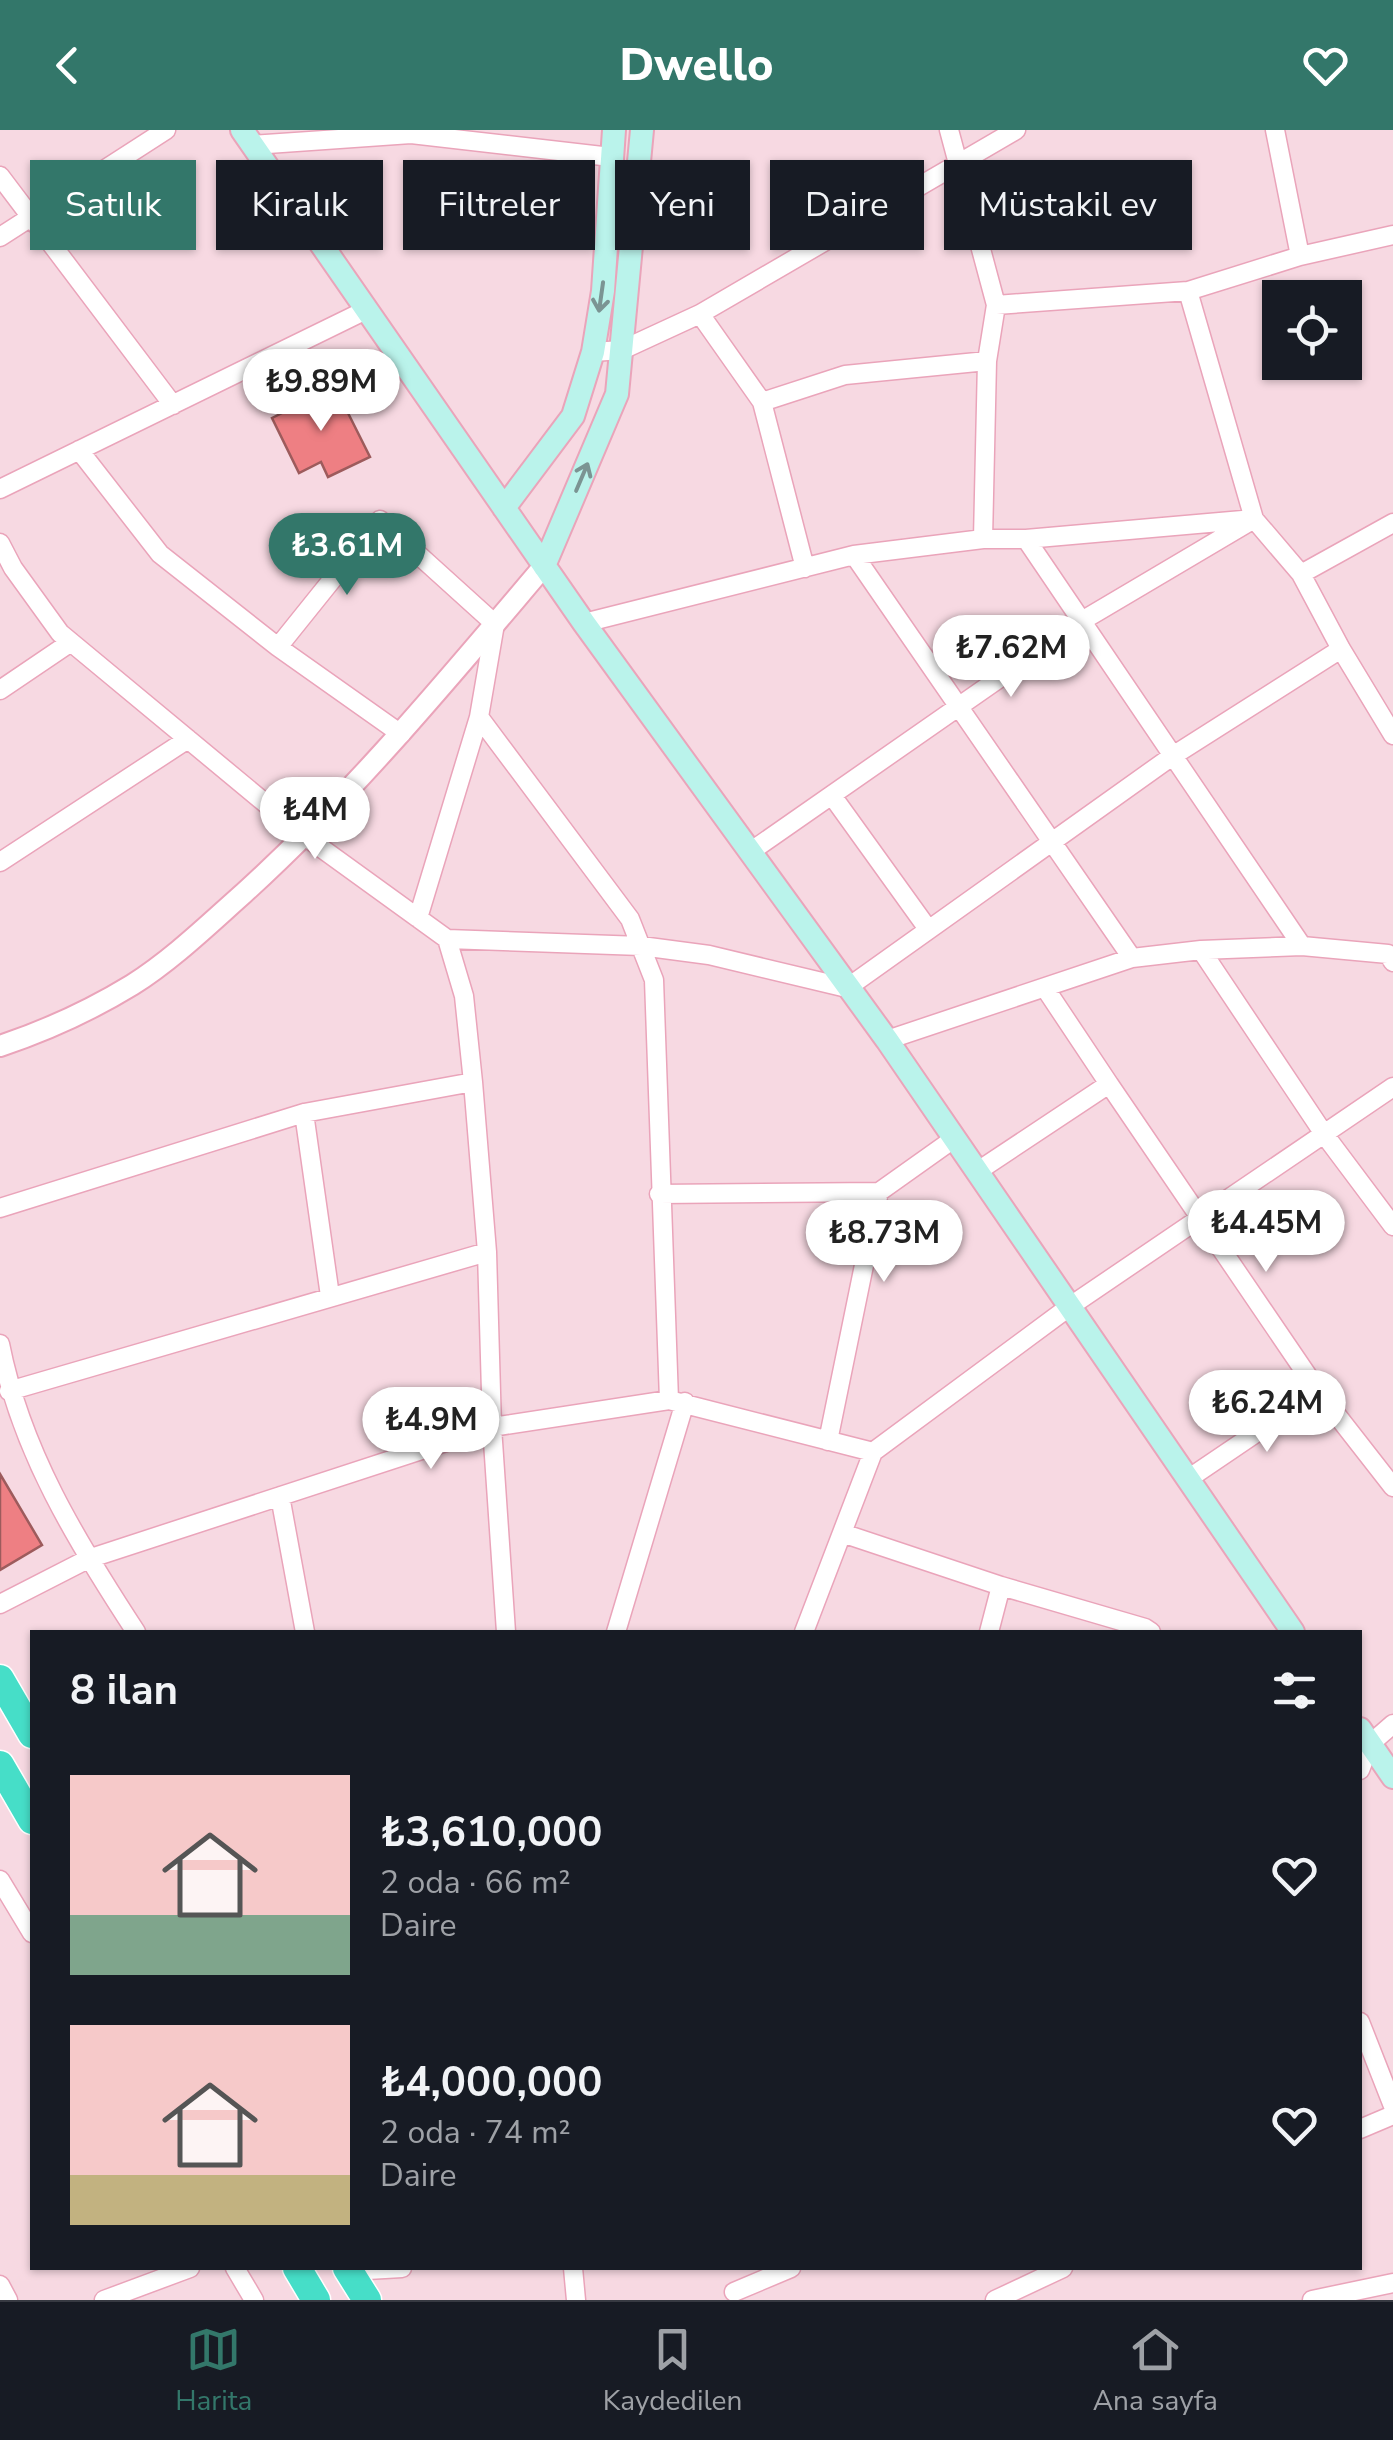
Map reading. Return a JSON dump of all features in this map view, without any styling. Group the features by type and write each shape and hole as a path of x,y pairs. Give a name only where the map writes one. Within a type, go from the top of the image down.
{"highway":[{"path":"0,1680 30,1731"},
{"path":"0,1765 30,1817"},
{"path":"298,2270 316,2300"},
{"path":"349,2270 367,2300"}],"main road":[{"path":"504,508 573,416 592,352 603,291 614,130"},
{"path":"544,566 617,394 642,130"},
{"path":"247,137 584,624 888,1040 1293,1630"},
{"path":"1365,1737 1393,1777"}],"street":[{"path":"120,160 166,130"},
{"path":"949,130 957,160"},
{"path":"962,160 1016,130"},
{"path":"1275,130 1300,256"},
{"path":"247,137 411,132 612,157"},
{"path":"592,352 622,350 700,314 944,170"},
{"path":"0,176 30,219 0,237"},
{"path":"996,306 1188,291 1300,256 1393,235"},
{"path":"54,250 173,405"},
{"path":"981,250 996,306 988,361 984,539"},
{"path":"1188,291 1254,519 1301,574 1340,650 1393,735"},
{"path":"0,490 366,310"},
{"path":"700,314 762,402 805,568"},
{"path":"762,402 845,375 988,361"},
{"path":"79,450 160,554 278,647 401,734"},
{"path":"584,624 854,555 984,539 1254,519"},
{"path":"750,852 1080,622 1254,519"},
{"path":"278,647 380,520 495,624"},
{"path":"1301,574 1393,523"},
{"path":"1026,538 1302,946"},
{"path":"0,543 42,607 71,642 306,837 446,940 464,996 487,1252 492,1428 506,1630"},
{"path":"854,555 1132,958"},
{"path":"0,1046 39,1032 132,985 204,928 306,837 401,734 544,566"},
{"path":"418,918 478,718 495,624"},
{"path":"0,690 71,642"},
{"path":"446,940 642,946 709,956 847,988 1172,757 1340,650"},
{"path":"478,718 630,919 654,980 660,1194 677,1401 617,1630"},
{"path":"0,862 188,739"},
{"path":"832,797 928,929"},
{"path":"888,1040 1132,958 1201,950 1302,946 1388,954 1393,962"},
{"path":"1201,950 1324,1134 1393,1226"},
{"path":"1045,988 1318,1391 1393,1487"},
{"path":"0,1208 304,1113 472,1082"},
{"path":"978,1171 1110,1084"},
{"path":"805,1630 873,1452 1069,1307 1393,1087"},
{"path":"304,1113 330,1296"},
{"path":"660,1194 878,1192 955,1138"},
{"path":"828,1441 878,1192"},
{"path":"10,1392 487,1252"},
{"path":"0,1344 10,1392 34,1458 88,1559 135,1630"},
{"path":"1188,1479 1318,1391"},
{"path":"0,1604 88,1559 492,1428 677,1401 873,1452"},
{"path":"280,1496 305,1630"},
{"path":"842,1533 1148,1630"},
{"path":"990,1630 1001,1586"},
{"path":"1365,1737 1393,1724"},
{"path":"0,1880 30,1930"},
{"path":"1362,2027 1393,2106"},
{"path":"1362,2128 1393,2115"},
{"path":"104,2300 185,2270"},
{"path":"237,2270 254,2300"},
{"path":"573,2270 576,2300"},
{"path":"734,2292 786,2270"},
{"path":"995,2300 1058,2270"},
{"path":"1312,2300 1393,2283"},
{"path":"0,2286 8,2300"}],"building":[{"path":"335,387 370,457 328,477 321,462 299,473 272,418"},
{"path":"0,1474 42,1545 0,1570"}]}
